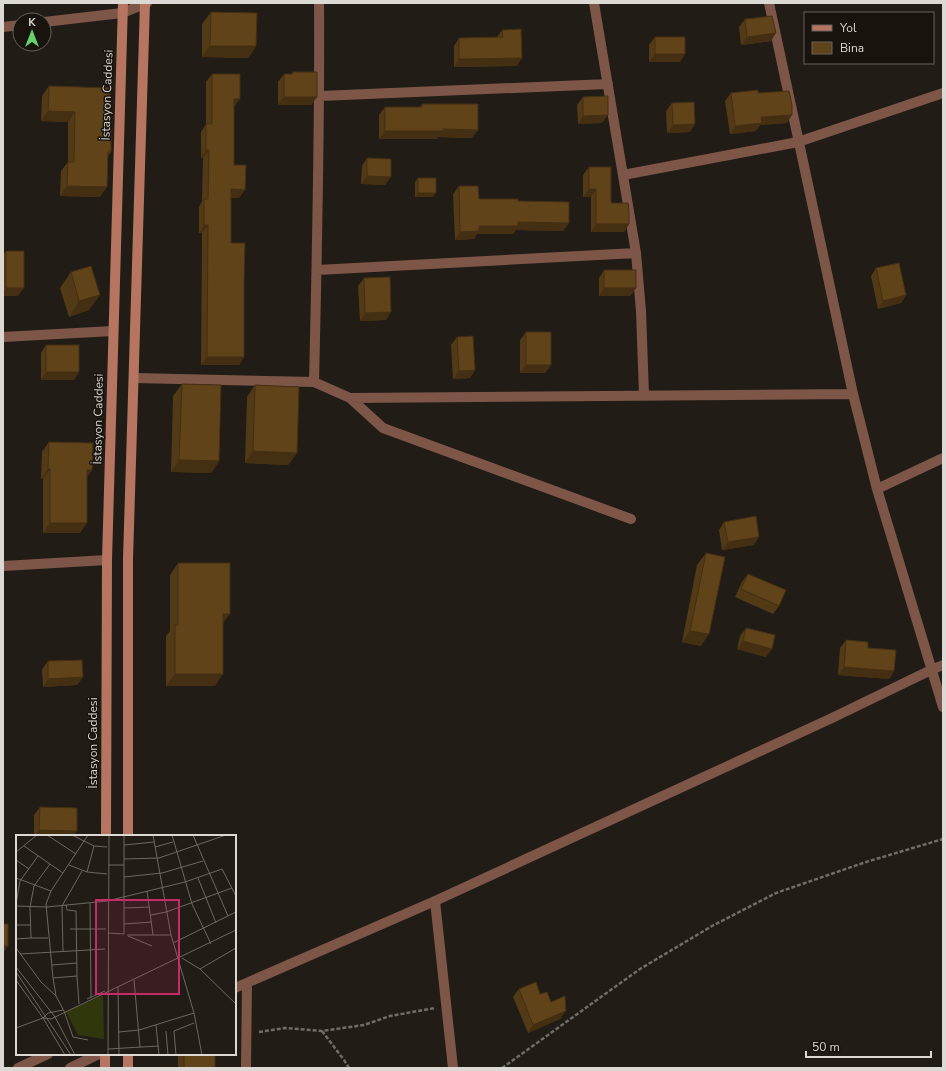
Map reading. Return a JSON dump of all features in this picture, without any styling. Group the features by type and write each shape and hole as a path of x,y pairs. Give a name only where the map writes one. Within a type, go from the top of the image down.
{"main road":[{"path":"128,835 128,559 146,3"},
{"name":"İstasyon Caddesi","path":"106,835 107,560 122,8"},
{"path":"105,1055 105,1068"},
{"path":"128,1055 128,1068"}],"street":[{"path":"52,21 146,3"},
{"path":"314,382 320,96 319,3"},
{"path":"594,3 636,253 641,311 644,395"},
{"path":"769,3 853,394 877,489 943,707"},
{"path":"320,96 608,84"},
{"path":"623,176 798,142 943,93"},
{"path":"317,270 636,253"},
{"path":"3,337 113,331"},
{"path":"134,378 314,382 350,398 383,428 631,519"},
{"path":"350,398 853,394"},
{"path":"877,489 943,458"},
{"path":"3,566 107,560"},
{"path":"236,988 435,901 832,718 943,665"},
{"path":"435,901 453,1068"},
{"path":"246,1068 247,983"},
{"path":"18,1068 46,1055"},
{"path":"70,1068 97,1055"}],"path":[{"path":"502,1068 640,969 712,926 776,893 866,862 943,839"},
{"path":"246,1033 285,1028 322,1031 364,1025 390,1016 447,1007"},
{"path":"322,1031 349,1068"}],"building":[{"path":"211,12 257,13 256,46 210,46"},
{"path":"772,16 776,33 747,37 745,19"},
{"path":"521,29 522,58 459,59 459,38 503,37 502,30"},
{"path":"655,37 685,37 685,54 655,54"},
{"path":"293,72 317,72 317,97 284,97 284,74 293,74"},
{"path":"212,74 240,74 240,99 234,99 234,165 246,165 245,190 231,189 231,243 245,243 244,357 207,357 208,225 204,225 204,199 208,199 209,150 206,150 206,124 212,124"},
{"path":"49,86 110,88 109,127 111,127 111,152 108,152 107,187 67,186 68,162 74,162 75,112 48,111"},
{"path":"758,90 758,93 789,91 792,105 792,115 761,117 762,123 735,126 731,93"},
{"path":"608,96 608,115 583,116 583,97"},
{"path":"694,102 695,124 673,125 672,103"},
{"path":"422,104 478,104 478,130 443,129 443,131 385,131 385,107 422,107"},
{"path":"367,158 391,159 391,177 367,176"},
{"path":"589,167 611,167 611,203 628,203 629,224 596,224 596,189 589,189"},
{"path":"418,178 436,178 436,193 418,193"},
{"path":"459,186 478,186 479,199 518,199 518,201 569,202 569,223 518,222 518,226 479,226 479,231 460,232"},
{"path":"6,251 24,251 24,288 6,288"},
{"path":"899,263 906,295 883,301 876,268"},
{"path":"91,266 100,295 79,301 71,272"},
{"path":"604,270 636,270 636,288 604,288"},
{"path":"390,277 391,312 365,313 364,278"},
{"path":"526,332 551,332 551,365 526,365"},
{"path":"473,336 475,370 459,371 457,337"},
{"path":"46,345 79,345 79,372 46,372"},
{"path":"182,384 221,385 219,461 179,460"},
{"path":"255,385 299,387 297,453 253,451"},
{"path":"49,442 93,443 92,470 87,470 87,523 50,523 50,469 48,469"},
{"path":"756,516 759,537 728,542 724,522"},
{"path":"706,553 725,557 709,634 690,631"},
{"path":"178,563 230,563 230,614 223,614 223,674 175,674 175,625 178,625"},
{"path":"748,574 786,590 779,606 741,589"},
{"path":"746,628 775,635 772,649 743,641"},
{"path":"846,640 868,642 868,648 896,650 894,671 844,667"},
{"path":"82,660 83,677 48,679 48,661"},
{"path":"40,807 77,808 77,831 39,830"},
{"path":"3,924 8,924 8,946 3,946"},
{"path":"536,982 540,994 547,992 551,1002 565,996 566,1011 533,1025 519,989"},
{"path":"184,1055 215,1055 215,1068 184,1068"}]}
